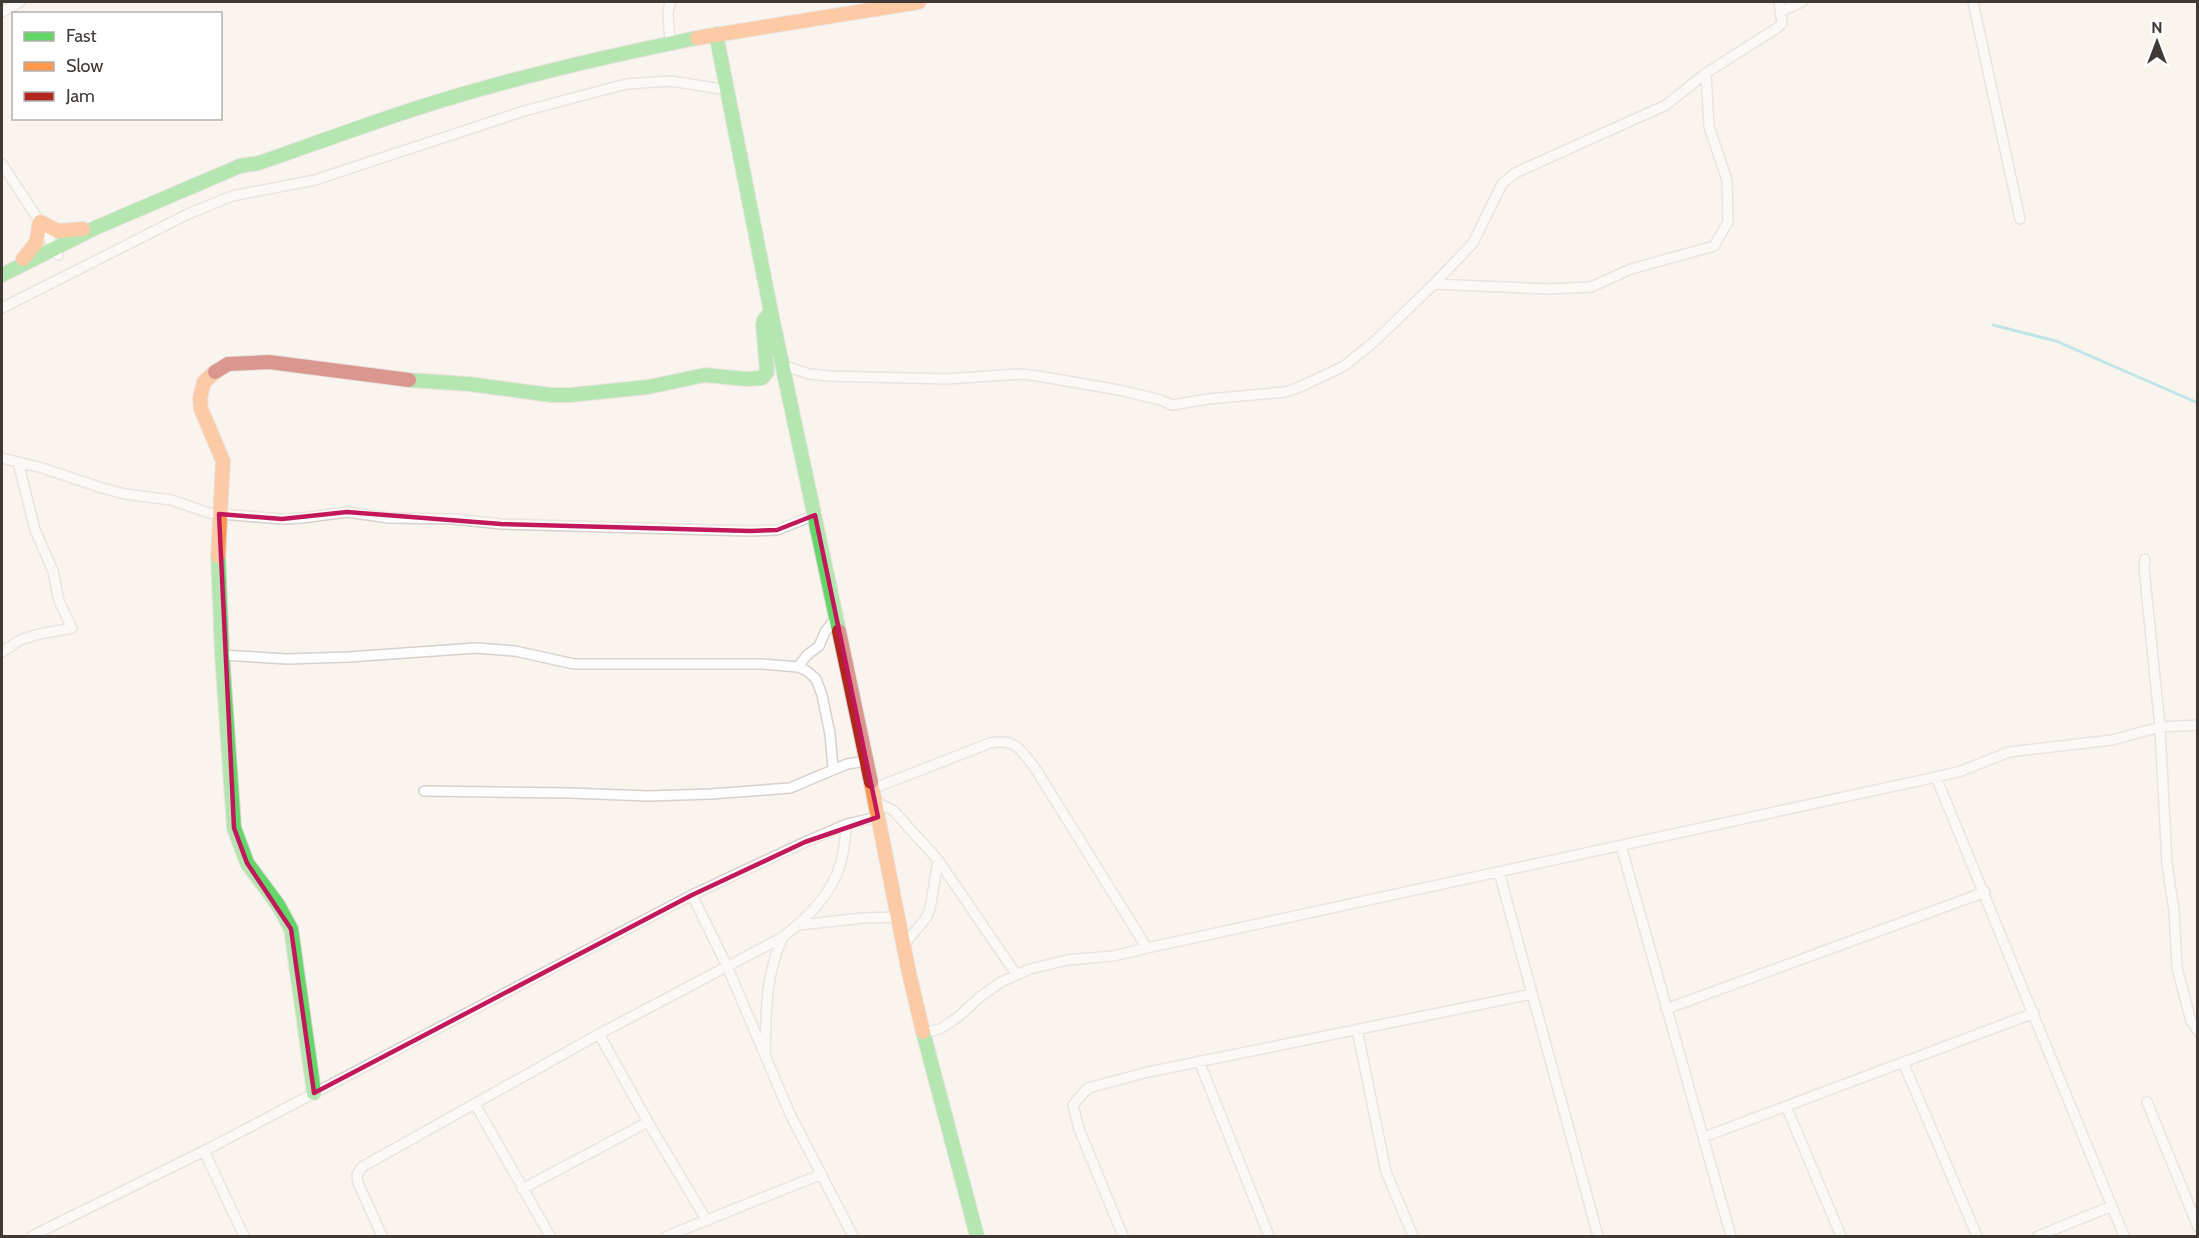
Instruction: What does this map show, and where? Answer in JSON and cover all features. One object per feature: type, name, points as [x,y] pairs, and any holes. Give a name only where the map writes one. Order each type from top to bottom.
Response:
[{"type":"street","points":[[2,12],[20,2]]},
{"type":"street","points":[[670,2],[668,13],[670,43]]},
{"type":"street","points":[[2,283],[94,228],[240,166],[260,163],[464,93],[608,56],[670,43],[919,2]]},
{"type":"street","points":[[783,365],[808,374],[829,376],[946,379],[1038,375],[1119,390],[1173,405],[1227,397],[1272,394],[1300,387],[1344,366],[1375,341],[1434,284],[1473,243],[1502,184],[1515,172],[1666,105],[1706,74],[1777,28],[1782,23],[1780,6],[1802,2]]},
{"type":"street","points":[[1973,2],[2020,219]]},
{"type":"street","points":[[716,34],[771,312],[874,796],[903,946],[923,1033],[977,1236]]},
{"type":"street","points":[[1434,284],[1548,289],[1591,286],[1631,269],[1714,246],[1728,222],[1727,180],[1709,127],[1706,74]]},
{"type":"street","points":[[2,308],[188,214],[232,196],[315,180],[524,111],[626,84],[670,81],[728,90]]},
{"type":"street","points":[[2,275],[16,267],[249,171],[260,163]]},
{"type":"street","points":[[2,164],[56,251]]},
{"type":"street","points":[[40,222],[58,231],[94,228]]},
{"type":"street","points":[[16,267],[36,246],[40,222]]},
{"type":"street","points":[[315,1093],[291,929],[273,897],[247,863],[234,828],[222,655],[219,514],[223,461],[203,417],[200,398],[204,382],[224,365],[269,362],[388,378],[469,384],[551,395],[648,387],[705,375],[746,379],[762,378],[767,372],[763,325],[771,312]]},
{"type":"street","points":[[2,458],[125,494],[171,500],[199,511],[282,519],[347,512],[389,518],[454,519],[501,524],[750,531],[777,530],[815,515]]},
{"type":"street","points":[[2,652],[20,640],[72,628],[59,601],[53,571],[35,530],[18,462]]},
{"type":"street","points":[[2145,559],[2145,580],[2160,727],[2167,864],[2174,911],[2177,968],[2191,1021],[2198,1031]]},
{"type":"street","points":[[798,667],[807,655],[819,646],[825,632],[836,618]]},
{"type":"street","points":[[222,655],[286,659],[476,648],[515,651],[574,664],[750,664],[798,667],[807,671],[816,680],[822,695],[830,734],[833,769]]},
{"type":"street","points":[[923,1033],[940,1029],[951,1023],[1001,982],[1044,964],[1113,956],[1936,777],[1961,771],[2009,752],[2112,740],[2160,727],[2198,725]]},
{"type":"street","points":[[874,796],[990,743],[1002,741],[1016,745],[1035,768],[1146,948]]},
{"type":"street","points":[[424,790],[648,796],[711,794],[790,788],[847,764],[866,762]]},
{"type":"street","points":[[1936,777],[2124,1236]]},
{"type":"street","points":[[874,796],[893,810],[938,860],[1016,974]]},
{"type":"street","points":[[32,1236],[204,1151],[693,895],[847,824],[878,816]]},
{"type":"street","points":[[382,1236],[356,1178],[360,1170],[599,1034],[783,937],[799,925],[829,890],[841,862],[847,824]]},
{"type":"street","points":[[1621,846],[1731,1236]]},
{"type":"street","points":[[903,946],[926,918],[930,909],[938,860]]},
{"type":"street","points":[[1499,872],[1598,1236]]},
{"type":"street","points":[[1666,1010],[1984,892]]},
{"type":"street","points":[[693,895],[727,966],[790,1114],[853,1236]]},
{"type":"street","points":[[799,925],[897,917]]},
{"type":"street","points":[[765,1059],[768,985],[771,968],[783,937]]},
{"type":"street","points":[[1123,1236],[1079,1129],[1073,1106],[1088,1088],[1199,1061],[1532,994]]},
{"type":"street","points":[[1704,1137],[2034,1012]]},
{"type":"street","points":[[1357,1029],[1386,1172],[1413,1236]]},
{"type":"street","points":[[599,1034],[707,1221]]},
{"type":"street","points":[[1199,1061],[1269,1236]]},
{"type":"street","points":[[1903,1062],[1977,1236]]},
{"type":"street","points":[[2147,1102],[2198,1227]]},
{"type":"street","points":[[475,1104],[550,1236]]},
{"type":"street","points":[[1786,1106],[1841,1236]]},
{"type":"street","points":[[522,1189],[648,1122]]},
{"type":"street","points":[[204,1151],[244,1236]]},
{"type":"street","points":[[667,1236],[822,1174]]},
{"type":"street","points":[[2038,1236],[2112,1206]]},
{"type":"highlighted area","points":[[347,512],[501,524],[750,531],[777,530],[815,515],[878,817],[805,842],[692,895],[314,1093],[291,929],[247,863],[234,828],[219,514],[282,519]]},
{"type":"waterway","points":[[1993,325],[2056,341],[2198,403]]},
{"type":"traffic: fast","points":[[716,34],[771,312],[839,631]]},
{"type":"traffic: fast","points":[[2,275],[95,228],[240,166],[259,163],[395,115],[519,78],[697,38]]},
{"type":"traffic: fast","points":[[409,380],[570,395],[648,387],[705,375],[746,379],[762,378],[767,372],[763,325],[771,312]]},
{"type":"traffic: fast","points":[[218,556],[222,655],[234,828],[247,863],[278,905],[291,929],[314,1093]]},
{"type":"traffic: fast","points":[[923,1032],[977,1236]]},
{"type":"traffic: slow","points":[[697,38],[919,2]]},
{"type":"traffic: slow","points":[[23,259],[36,243],[40,222],[58,231],[83,229]]},
{"type":"traffic: slow","points":[[215,372],[204,382],[200,398],[201,409],[223,461],[218,556]]},
{"type":"traffic: slow","points":[[871,782],[923,1032]]},
{"type":"traffic: jam","points":[[215,372],[228,364],[269,362],[409,380]]},
{"type":"traffic: jam","points":[[839,631],[871,782]]}]
